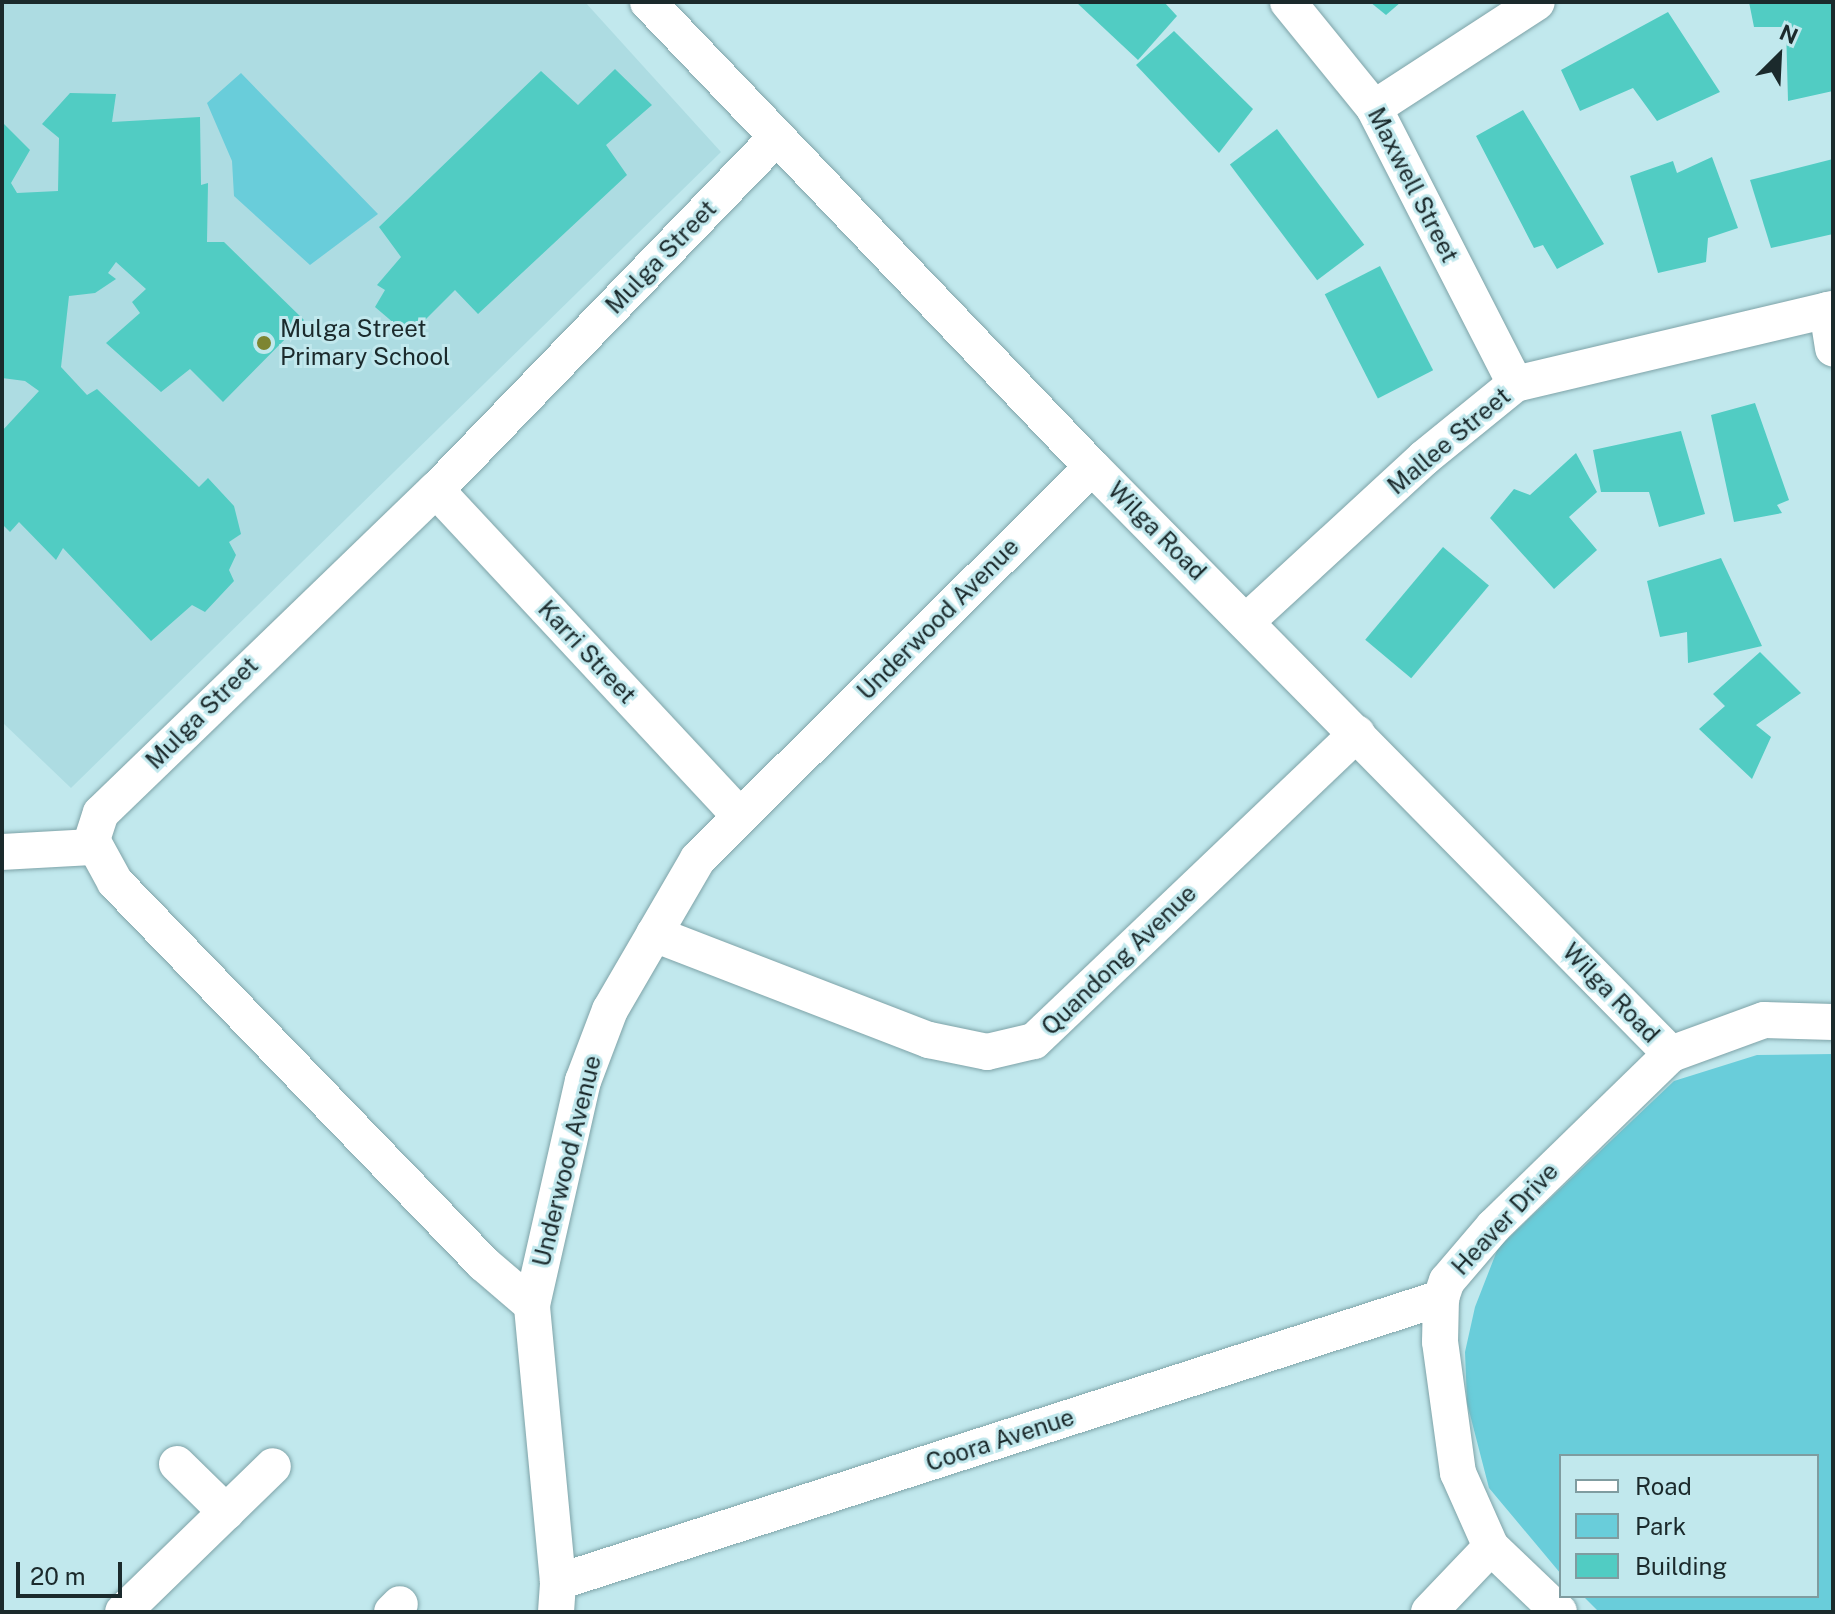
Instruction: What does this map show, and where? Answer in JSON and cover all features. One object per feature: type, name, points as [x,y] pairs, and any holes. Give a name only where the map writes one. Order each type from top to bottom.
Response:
[{"type":"street","name":"Wilga Road","points":[[648,2],[1092,467],[1671,1054]]},
{"type":"street","name":"Maxwell Street","points":[[1288,2],[1374,108],[1515,384]]},
{"type":"street","points":[[1374,108],[1537,2]]},
{"type":"street","name":"Mulga Street","points":[[92,847],[101,813],[436,490],[776,138]]},
{"type":"street","points":[[1830,309],[1833,349]]},
{"type":"street","name":"Mallee Street","points":[[1247,621],[1424,458],[1515,384],[1830,309]]},
{"type":"street","name":"Underwood Avenue","points":[[557,1597],[532,1305],[583,1081],[610,1010],[698,859],[738,814],[1092,467]]},
{"type":"street","name":"Karri Street","points":[[436,490],[738,814]]},
{"type":"street","name":"Quandong Avenue","points":[[654,934],[929,1040],[987,1052],[1034,1041],[1357,733]]},
{"type":"street","points":[[2,852],[92,847],[115,882],[158,927],[484,1264],[532,1305]]},
{"type":"street","name":"Heaver Drive","points":[[1491,1547],[1458,1473],[1443,1382],[1441,1298],[1447,1281],[1494,1226],[1671,1054],[1764,1020],[1833,1022]]},
{"type":"street","name":"Coora Avenue","points":[[557,1597],[1441,1298]]},
{"type":"street","points":[[177,1464],[226,1512]]},
{"type":"street","points":[[123,1612],[273,1466]]},
{"type":"street","points":[[1429,1612],[1491,1547],[1559,1612]]},
{"type":"shaded area","name":"Mulga Street Primary School","points":[[2,2],[585,2],[721,152],[71,788],[2,722]]},
{"type":"green space","points":[[241,73],[378,214],[310,265],[234,196],[232,161],[207,103]]},
{"type":"green space","points":[[1833,1054],[1833,1612],[1599,1612],[1585,1598],[1819,1598],[1819,1454],[1559,1454],[1559,1572],[1489,1488],[1467,1403],[1465,1352],[1475,1307],[1498,1248],[1674,1081],[1757,1055]]},
{"type":"building","points":[[1076,2],[1164,2],[1177,16],[1138,60]]},
{"type":"building","points":[[1370,2],[1401,2],[1386,15]]},
{"type":"building","points":[[1749,2],[1833,2],[1833,91],[1788,101],[1786,27],[1754,27]]},
{"type":"building","points":[[1668,12],[1720,92],[1657,121],[1633,88],[1580,111],[1561,70]]},
{"type":"building","points":[[1174,31],[1253,109],[1219,153],[1136,65]]},
{"type":"building","points":[[615,69],[652,105],[606,145],[627,175],[478,314],[455,290],[409,336],[375,307],[385,290],[377,285],[401,257],[379,227],[541,71],[578,105]]},
{"type":"building","points":[[70,93],[116,94],[112,122],[200,117],[201,185],[208,183],[207,242],[224,242],[304,320],[223,402],[190,369],[161,392],[106,343],[140,313],[132,302],[146,289],[116,262],[108,273],[116,279],[95,293],[69,296],[61,367],[87,395],[97,389],[199,487],[208,478],[234,506],[241,534],[229,542],[236,555],[229,570],[234,581],[205,612],[192,605],[151,641],[63,548],[56,560],[19,522],[10,532],[2,524],[2,431],[39,391],[25,381],[2,378],[2,122],[30,150],[11,183],[17,193],[58,191],[59,138],[42,124]]},
{"type":"building","points":[[1523,110],[1604,244],[1557,269],[1543,245],[1534,248],[1476,136]]},
{"type":"building","points":[[1277,129],[1364,245],[1317,280],[1230,165]]},
{"type":"building","points":[[1712,157],[1738,228],[1708,238],[1706,262],[1658,273],[1630,176],[1673,161],[1677,173]]},
{"type":"building","points":[[1833,159],[1833,234],[1771,248],[1750,180]]},
{"type":"building","points":[[1380,266],[1433,370],[1378,398],[1325,294]]},
{"type":"building","points":[[1755,403],[1789,500],[1777,505],[1782,513],[1734,522],[1711,415]]},
{"type":"building","points":[[1681,431],[1705,514],[1659,527],[1649,492],[1601,492],[1593,450]]},
{"type":"building","points":[[1576,453],[1597,492],[1569,517],[1597,550],[1554,589],[1490,518],[1514,489],[1530,495]]},
{"type":"building","points":[[1443,547],[1489,586],[1411,678],[1365,640]]},
{"type":"building","points":[[1721,558],[1762,646],[1688,663],[1687,632],[1660,637],[1647,581]]},
{"type":"building","points":[[1760,652],[1801,693],[1756,725],[1771,737],[1752,779],[1699,729],[1725,706],[1713,694]]},
{"type":"place","name":"Mulga Street Primary School","points":[[264,343]]}]
